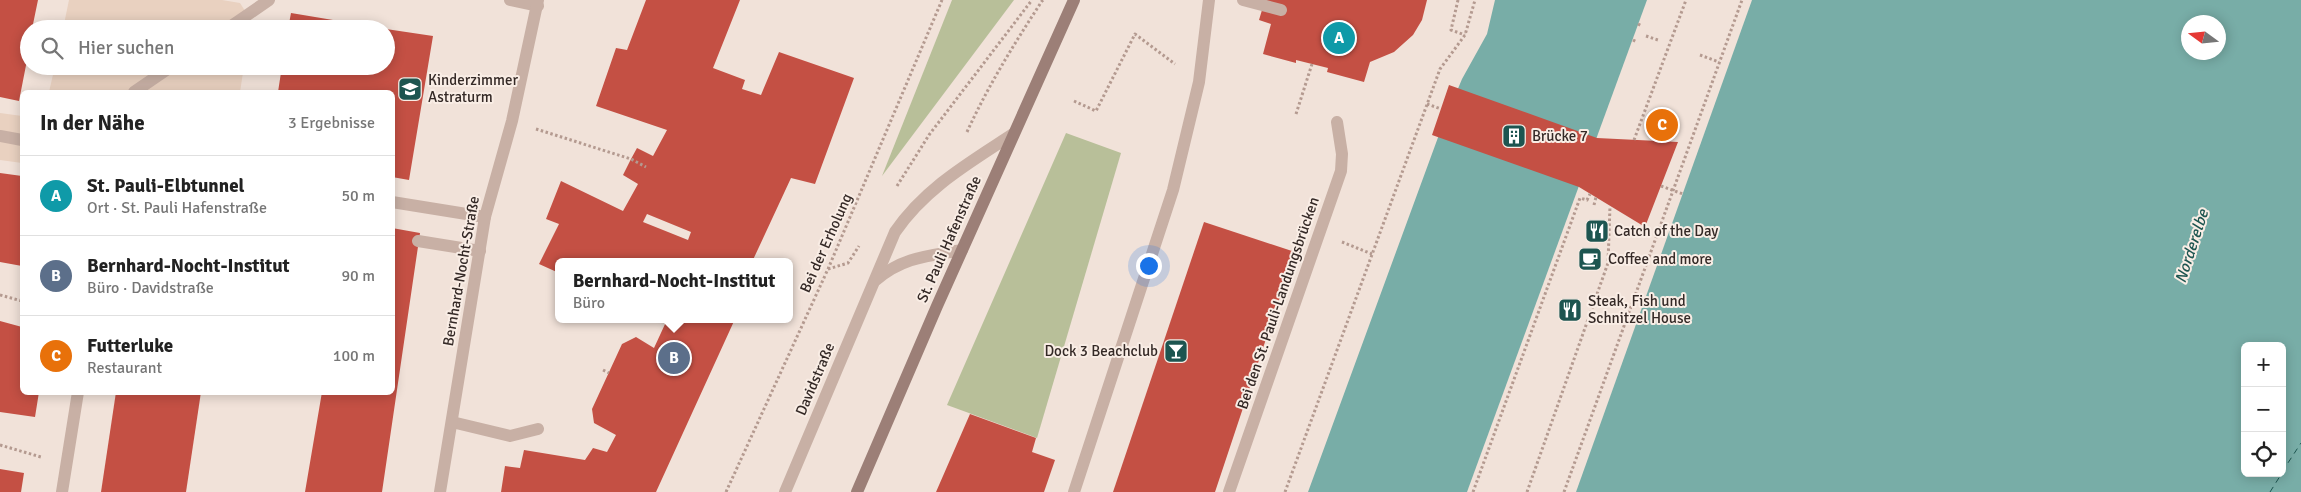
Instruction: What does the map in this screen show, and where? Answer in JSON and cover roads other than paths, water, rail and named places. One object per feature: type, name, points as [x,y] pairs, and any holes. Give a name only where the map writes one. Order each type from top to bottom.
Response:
[{"type":"main road","name":"St. Pauli Hafenstraße","points":[[857,492],[962,250],[1074,0]]},
{"type":"street","points":[[240,20],[269,0]]},
{"type":"street","points":[[510,0],[538,3]]},
{"type":"street","points":[[1074,492],[1173,190],[1199,82],[1209,0]]},
{"type":"street","points":[[1243,0],[1281,10]]},
{"type":"street","name":"Bernhard-Nocht-Straße","points":[[440,492],[485,217],[512,122],[538,3]]},
{"type":"street","points":[[137,90],[159,75]]},
{"type":"street","name":"Bei den St. Pauli-Landungsbrücken","points":[[1229,492],[1341,171],[1342,154],[1337,122]]},
{"type":"street","name":"Davidstraße","points":[[785,492],[876,280],[888,244],[916,204],[948,176],[1014,134]]},
{"type":"street","points":[[0,136],[20,140]]},
{"type":"street","points":[[395,202],[485,217]]},
{"type":"street","points":[[418,241],[480,250]]},
{"type":"street","points":[[876,280],[904,261],[962,250]]},
{"type":"street","points":[[62,492],[78,395]]},
{"type":"street","points":[[452,422],[510,436],[538,429]]},
{"type":"water","name":"Norderelbe","points":[[1495,0],[2301,0],[2301,492],[1308,492],[1440,132],[1462,79],[1487,34]]},
{"type":"place","name":"St. Pauli-Elbtunnel","points":[[1339,38]]},
{"type":"place","name":"Kinderzimmer Astraturm","points":[[410,89]]},
{"type":"place","name":"Futterluke","points":[[1662,125]]},
{"type":"place","name":"Brücke 7","points":[[1514,136]]},
{"type":"place","name":"Catch of the Day","points":[[1597,231]]},
{"type":"place","name":"Coffee and more","points":[[1590,259]]},
{"type":"place","name":"Steak, Fish und Schnitzel House","points":[[1570,310]]},
{"type":"place","name":"Dock 3 Beachclub","points":[[1176,351]]},
{"type":"place","name":"Bernhard-Nocht-Institut","points":[[674,358]]}]
